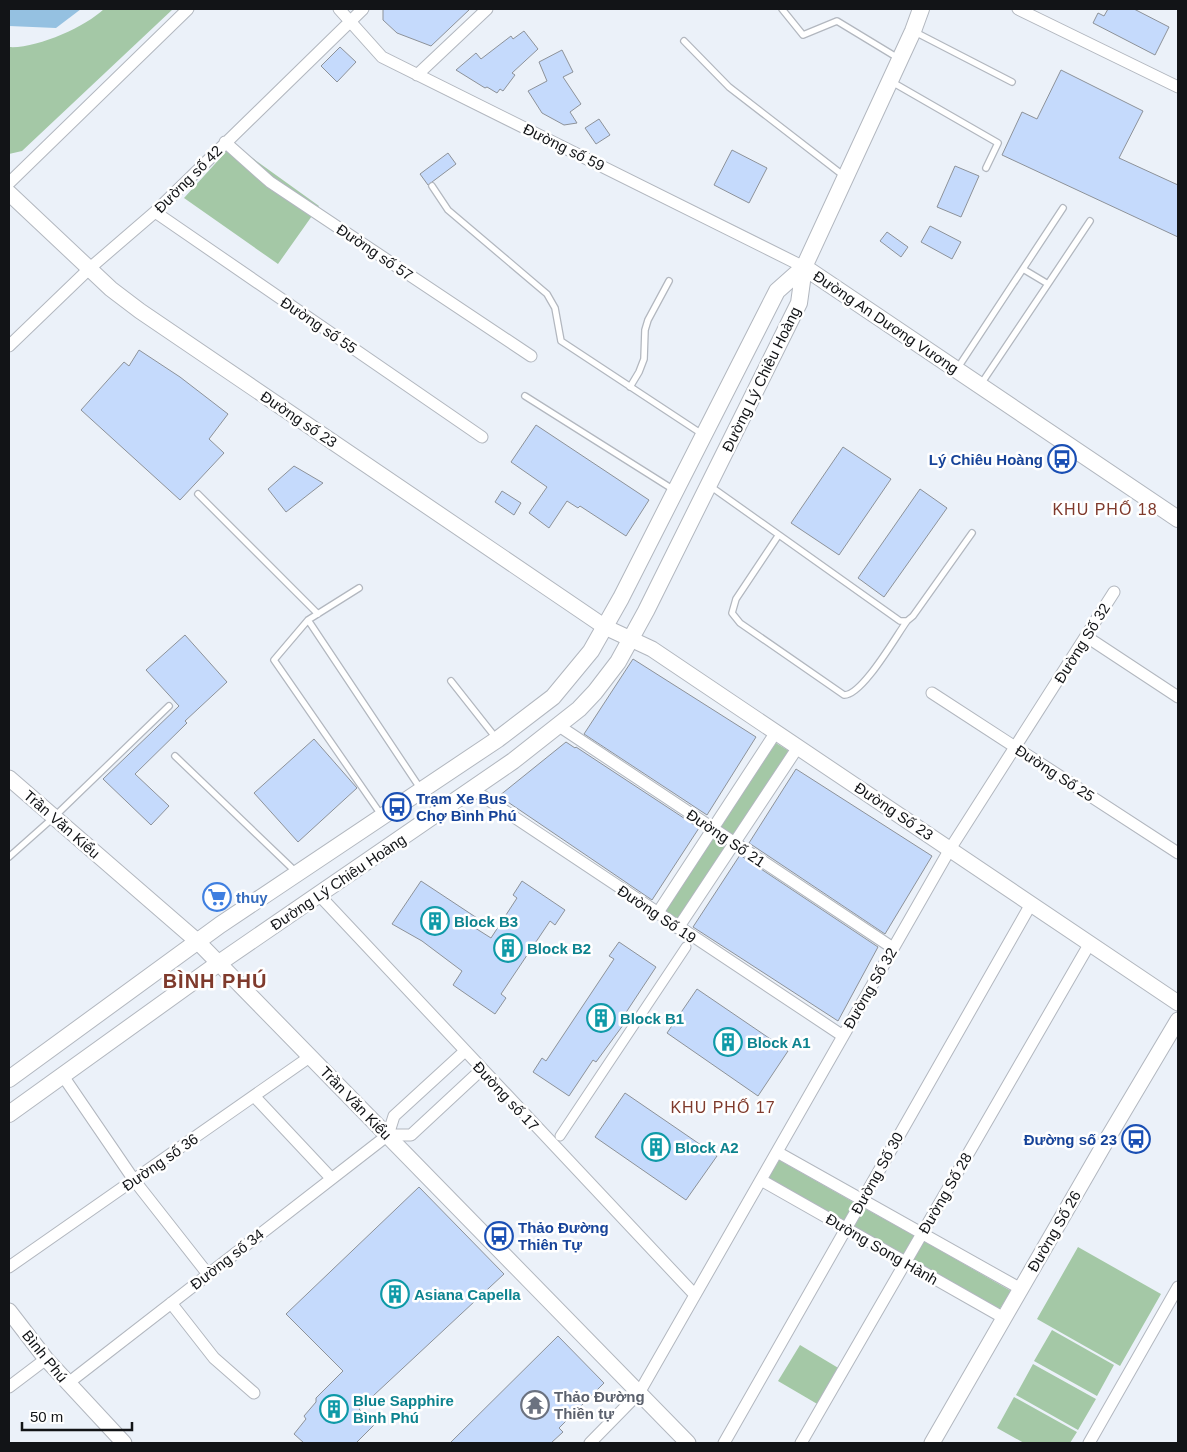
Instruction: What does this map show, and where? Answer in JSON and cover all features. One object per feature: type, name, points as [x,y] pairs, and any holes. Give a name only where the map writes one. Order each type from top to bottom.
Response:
[{"type":"main road","name":"Đường An Dương Vương","points":[[921,9],[913,31],[804,267],[1178,519]]},
{"type":"main road","name":"Đường Lý Chiêu Hoàng","points":[[9,1079],[196,941],[498,739],[553,698],[592,652],[622,598],[777,291],[804,267]]},
{"type":"main road","name":"Đường Lý Chiêu Hoàng","points":[[9,1114],[219,963],[472,789],[559,726],[595,692],[630,640],[799,303],[804,267]]},
{"type":"street","points":[[9,183],[188,9]]},
{"type":"street","name":"Đường số 59","points":[[339,9],[382,57],[804,267]]},
{"type":"street","name":"Đường số 42","points":[[9,346],[90,268],[155,212],[363,9]]},
{"type":"street","points":[[417,75],[486,9]]},
{"type":"street","points":[[1018,9],[1178,86]]},
{"type":"street","name":"Đường số 57","points":[[225,142],[270,182],[531,356]]},
{"type":"street","name":"Đường số 23","points":[[9,193],[111,289],[140,311],[605,627]]},
{"type":"street","name":"Đường số 55","points":[[155,212],[482,437]]},
{"type":"street","name":"Đường Số 32","points":[[639,1393],[950,849],[1114,592]]},
{"type":"street","name":"Đường Số 23","points":[[605,627],[652,649],[1178,1003]]},
{"type":"street","points":[[1087,637],[1178,696]]},
{"type":"street","name":"Đường Số 25","points":[[932,693],[1178,853]]},
{"type":"street","name":"Đường Số 21","points":[[559,726],[893,948]]},
{"type":"street","points":[[657,914],[776,732]]},
{"type":"street","points":[[678,928],[798,747]]},
{"type":"street","name":"Trần Văn Kiểu","points":[[9,778],[219,963],[688,1443]]},
{"type":"street","name":"Đường Số 19","points":[[472,789],[678,928],[843,1036]]},
{"type":"street","name":"Đường số 17","points":[[319,895],[481,1070],[695,1295]]},
{"type":"street","name":"Đường Số 30","points":[[724,1443],[1031,904]]},
{"type":"street","name":"Đường Số 28","points":[[801,1443],[1090,943]]},
{"type":"street","points":[[560,1136],[686,948]]},
{"type":"street","name":"Đường Số 26","points":[[932,1443],[1178,1020]]},
{"type":"street","name":"Đường số 34","points":[[67,1384],[388,1135],[394,1116],[465,1051]]},
{"type":"street","name":"Đường số 36","points":[[9,1267],[311,1056]]},
{"type":"street","points":[[388,1135],[412,1135],[481,1070]]},
{"type":"street","points":[[63,1076],[134,1180],[208,1273]]},
{"type":"street","points":[[254,1096],[331,1178]]},
{"type":"street","points":[[777,1152],[1021,1289]]},
{"type":"street","name":"Đường Song Hành","points":[[761,1180],[1004,1318]]},
{"type":"street","points":[[1089,1443],[1178,1287]]},
{"type":"street","points":[[171,1303],[214,1358],[254,1393]]},
{"type":"street","name":"Bình Phú","points":[[9,1311],[67,1384],[122,1443]]},
{"type":"street","points":[[9,1387],[46,1359]]},
{"type":"street","points":[[590,1443],[639,1393]]},
{"type":"lane","points":[[782,9],[803,34],[837,22],[900,59]]},
{"type":"lane","points":[[913,31],[1012,82]]},
{"type":"lane","points":[[684,41],[729,87],[846,177]]},
{"type":"lane","points":[[890,81],[998,143],[986,168]]},
{"type":"lane","points":[[432,186],[448,210],[547,294],[555,308],[561,341],[704,435]]},
{"type":"lane","points":[[957,370],[1064,208]]},
{"type":"lane","points":[[981,385],[1090,221]]},
{"type":"lane","points":[[1023,269],[1048,284]]},
{"type":"lane","points":[[630,387],[644,359],[645,330],[648,320],[669,281]]},
{"type":"lane","points":[[525,396],[675,491]]},
{"type":"lane","points":[[708,485],[900,621],[907,621]]},
{"type":"lane","points":[[198,494],[318,614]]},
{"type":"lane","points":[[778,536],[736,599],[732,613],[740,623],[844,695],[852,694],[873,671],[907,621],[913,616],[972,533]]},
{"type":"lane","points":[[359,588],[308,620],[274,660],[382,817]]},
{"type":"lane","points":[[308,620],[422,790]]},
{"type":"lane","points":[[451,681],[498,739]]},
{"type":"lane","points":[[9,857],[54,817],[169,706]]},
{"type":"lane","points":[[175,756],[298,873]]},
{"type":"green space","points":[[104,9],[173,9],[22,151],[9,154],[9,47],[20,47],[60,36],[85,23]]},
{"type":"green space","points":[[233,144],[319,206],[278,264],[184,198]]},
{"type":"green space","points":[[776,743],[789,751],[733,837],[720,827]]},
{"type":"green space","points":[[714,836],[727,845],[676,921],[663,913]]},
{"type":"green space","points":[[779,1160],[855,1203],[845,1221],[768,1178]]},
{"type":"green space","points":[[864,1208],[915,1236],[904,1255],[854,1227]]},
{"type":"green space","points":[[924,1241],[1011,1291],[999,1310],[913,1260]]},
{"type":"green space","points":[[1078,1247],[1161,1294],[1120,1366],[1037,1319]]},
{"type":"green space","points":[[1052,1330],[1114,1365],[1097,1396],[1034,1361]]},
{"type":"green space","points":[[800,1345],[840,1369],[819,1405],[778,1381]]},
{"type":"green space","points":[[1033,1364],[1096,1399],[1078,1430],[1016,1395]]},
{"type":"green space","points":[[1014,1397],[1077,1432],[1070,1443],[1024,1443],[997,1428]]},
{"type":"water","points":[[9,9],[81,9],[56,28],[9,26]]},
{"type":"building","points":[[383,9],[470,9],[431,46],[397,33],[383,20]]},
{"type":"building","points":[[1108,9],[1134,9],[1169,27],[1155,55],[1093,23],[1098,13],[1104,16]]},
{"type":"building","points":[[524,31],[538,49],[512,73],[515,75],[503,91],[500,89],[497,93],[487,87],[485,88],[456,70],[476,53],[481,59],[511,36],[513,39]]},
{"type":"building","points":[[340,47],[356,62],[337,82],[321,66]]},
{"type":"building","points":[[562,50],[573,72],[563,77],[581,104],[570,112],[577,123],[564,125],[542,113],[528,91],[547,81],[539,62]]},
{"type":"building","points":[[1061,70],[1143,111],[1119,158],[1178,185],[1178,237],[1002,155],[1022,112],[1037,119]]},
{"type":"building","points":[[599,119],[610,135],[596,144],[585,128]]},
{"type":"building","points":[[732,150],[767,168],[749,203],[714,185]]},
{"type":"building","points":[[448,153],[456,164],[428,185],[420,174]]},
{"type":"building","points":[[955,166],[979,176],[961,217],[937,207]]},
{"type":"building","points":[[930,226],[961,242],[952,259],[921,242]]},
{"type":"building","points":[[887,232],[908,247],[901,257],[880,241]]},
{"type":"building","points":[[139,350],[180,377],[228,414],[209,439],[224,453],[180,500],[81,410],[124,362],[129,366]]},
{"type":"building","points":[[536,425],[649,500],[626,536],[580,506],[578,508],[567,501],[549,528],[529,513],[547,487],[511,462]]},
{"type":"building","points":[[843,447],[891,479],[839,555],[791,523]]},
{"type":"building","points":[[294,466],[323,483],[286,512],[268,489]]},
{"type":"building","points":[[920,489],[947,508],[884,597],[858,578]]},
{"type":"building","points":[[502,491],[521,503],[514,515],[495,502]]},
{"type":"building","points":[[185,635],[227,682],[185,721],[187,723],[135,774],[169,806],[151,825],[103,779],[179,706],[146,670]]},
{"type":"building","points":[[633,659],[756,737],[707,815],[584,734]]},
{"type":"building","points":[[314,739],[357,788],[298,842],[254,793]]},
{"type":"building","points":[[566,742],[699,828],[652,900],[499,796]]},
{"type":"building","points":[[796,769],[932,856],[885,934],[749,843]]},
{"type":"building","points":[[740,855],[878,947],[838,1021],[693,927]]},
{"type":"building","points":[[421,881],[477,918],[472,926],[491,938],[517,898],[513,895],[522,881],[565,910],[555,925],[550,921],[501,994],[506,998],[495,1014],[453,985],[462,971],[422,941],[392,924]]},
{"type":"building","name":"Block B1","points":[[619,942],[656,967],[625,1014],[629,1017],[596,1062],[593,1060],[569,1096],[533,1072],[542,1058],[546,1061],[614,959],[609,956]]},
{"type":"building","name":"Block A1","points":[[697,989],[788,1051],[758,1096],[667,1033]]},
{"type":"building","name":"Block A2","points":[[625,1093],[717,1156],[686,1200],[595,1137]]},
{"type":"building","name":"Asiana Capella","points":[[419,1187],[504,1274],[359,1409],[375,1424],[356,1443],[304,1443],[294,1434],[306,1419],[304,1416],[316,1402],[316,1398],[343,1371],[286,1314]]},
{"type":"building","name":"Thảo Đường Thiền tự","points":[[558,1336],[604,1383],[559,1428],[563,1432],[551,1443],[450,1443]]},
{"type":"place","name":"Lý Chiêu Hoàng","points":[[1062,459]]},
{"type":"place","name":"Trạm Xe Bus Chợ Bình Phú","points":[[397,807]]},
{"type":"place","name":"thuy","points":[[217,897]]},
{"type":"place","name":"Block B3","points":[[435,921]]},
{"type":"place","name":"Block B2","points":[[508,948]]},
{"type":"place","name":"Block B1","points":[[601,1018]]},
{"type":"place","name":"Block A1","points":[[728,1042]]},
{"type":"place","name":"Đường số 23","points":[[1136,1139]]},
{"type":"place","name":"Block A2","points":[[656,1147]]},
{"type":"place","name":"Thảo Đường Thiên Tự","points":[[499,1236]]},
{"type":"place","name":"Asiana Capella","points":[[395,1294]]},
{"type":"place","name":"Thảo Đường Thiền tự","points":[[535,1405]]},
{"type":"place","name":"Blue Sapphire Bình Phú","points":[[334,1409]]},
{"type":"district","name":"KHU PHỐ 18","points":[[1105,509]]},
{"type":"district","name":"BÌNH PHÚ","points":[[215,981]]},
{"type":"district","name":"KHU PHỐ 17","points":[[723,1107]]}]
